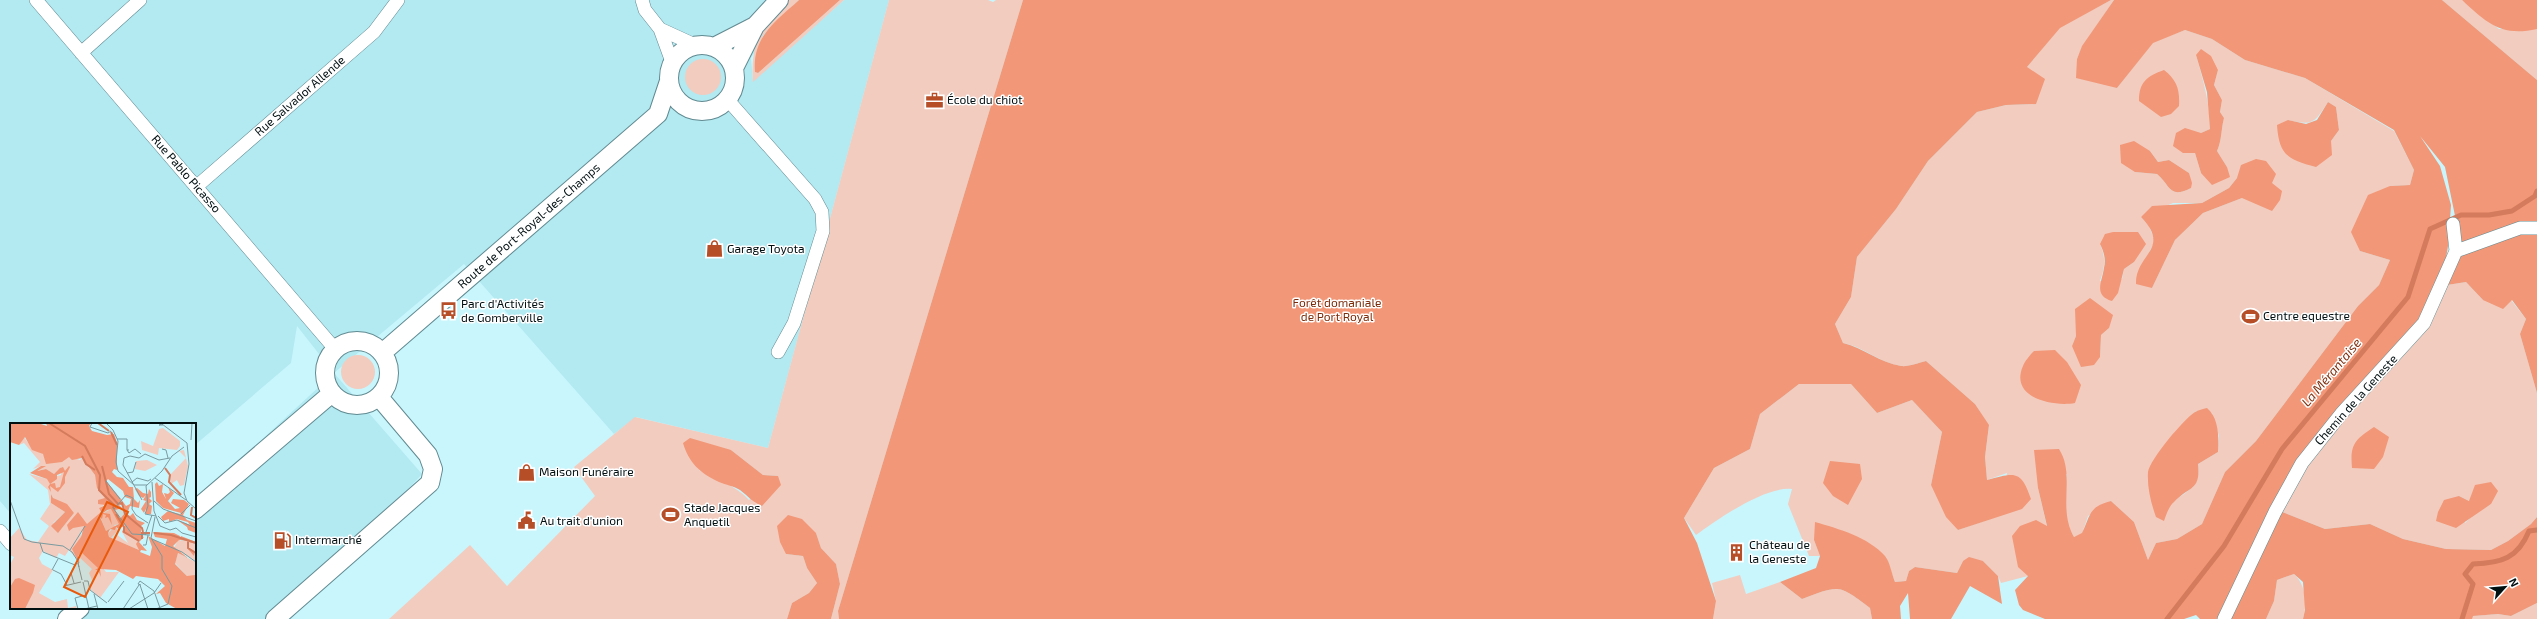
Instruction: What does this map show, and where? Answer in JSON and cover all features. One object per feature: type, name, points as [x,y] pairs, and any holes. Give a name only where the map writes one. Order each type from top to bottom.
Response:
[{"type":"main road","points":[[734,68],[755,26],[779,0]]},
{"type":"main road","points":[[714,47],[755,26]]},
{"type":"main road","points":[[695,45],[714,47],[723,52],[734,68],[735,79],[733,90],[727,99],[721,105],[706,110],[690,108],[658,114],[669,81],[672,62],[686,48],[695,45]]},
{"type":"main road","points":[[669,81],[675,97],[690,108]]},
{"type":"main road","name":"Route de Port-Royal-des-Champs","points":[[382,353],[658,114]]},
{"type":"main road","points":[[359,341],[376,347],[382,353],[386,360],[389,376],[387,383],[379,397],[372,402],[355,406],[342,402],[332,394],[327,385],[325,366],[335,349],[346,343],[359,341]]},
{"type":"main road","points":[[196,509],[332,394]]},
{"type":"main road","points":[[275,619],[430,483],[433,469],[428,455],[379,397]]},
{"type":"street","name":"Rue Pablo Picasso","points":[[36,0],[335,349]]},
{"type":"street","points":[[81,53],[140,0]]},
{"type":"street","name":"Rue Salvador Allende","points":[[196,187],[374,32],[397,0]]},
{"type":"street","points":[[642,0],[645,10],[660,29],[672,62]]},
{"type":"street","points":[[660,29],[695,45]]},
{"type":"street","points":[[727,99],[815,199],[822,212],[822,231],[794,323],[778,352]]},
{"type":"street","points":[[2453,224],[2456,251],[2520,228],[2537,228]]},
{"type":"street","name":"Chemin de la Geneste","points":[[2224,619],[2275,512],[2302,463],[2341,414],[2424,323],[2456,251]]},
{"type":"street","points":[[0,532],[10,543]]},
{"type":"shaded area","points":[[0,0],[787,0],[751,58],[753,81],[844,0],[889,0],[768,448],[636,417],[614,434],[464,264],[334,373],[297,326],[291,363],[196,444],[196,423],[10,423],[10,513],[0,501]]},
{"type":"shaded area","points":[[787,0],[799,0],[763,35],[755,72],[758,73],[840,0],[844,0],[753,82],[756,46],[764,28]]},
{"type":"shaded area","points":[[889,0],[988,0],[993,2],[996,0],[1023,0],[838,611],[839,619],[831,619],[840,584],[836,564],[821,548],[816,533],[786,554],[803,556],[807,568],[817,583],[809,593],[792,603],[787,619],[389,619],[470,545],[507,586],[595,496],[574,467],[635,417],[768,448]],"holes":[[[731,450],[763,475],[778,476],[749,500],[738,490],[699,470]]]},
{"type":"shaded area","points":[[2111,0],[2114,0],[2082,47],[2077,59],[2117,88],[2153,42],[2185,30],[2212,39],[2245,60],[2305,78],[2394,131],[2414,170],[2410,185],[2390,186],[2360,251],[2390,260],[2379,285],[2358,306],[2256,441],[2225,472],[2202,524],[2177,539],[2156,543],[2148,560],[2134,522],[2111,501],[2088,516],[2082,534],[2074,537],[2070,529],[2065,506],[2067,474],[2038,488],[2047,527],[2028,576],[2001,583],[1998,576],[1983,561],[1963,561],[1957,573],[1915,567],[1909,571],[1906,581],[1895,582],[1886,557],[1814,540],[1820,556],[1809,556],[1788,504],[1792,489],[1781,489],[1756,498],[1716,521],[1696,535],[1684,518],[1714,468],[1750,449],[1760,414],[1799,384],[1851,384],[1877,413],[1912,400],[1942,432],[1931,485],[1958,530],[1999,516],[2007,473],[1987,480],[1985,457],[1989,426],[1975,404],[1926,361],[1904,366],[1886,362],[1858,348],[1843,343],[1835,324],[1851,297],[1857,257],[1896,209],[1928,161],[1977,112],[2006,105],[2036,104],[2027,67],[2060,27]],"holes":[[[2196,55],[2218,70],[2214,85],[2222,100],[2220,112],[2224,118],[2220,143],[2217,151],[2227,167],[2201,173],[2195,153],[2201,133],[2210,129],[2210,119],[2204,83]],[[2328,102],[2336,107],[2339,130],[2331,141],[2331,155],[2288,120],[2303,123],[2312,121],[2320,115]],[[2150,151],[2158,162],[2169,160],[2189,173],[2191,188],[2184,191],[2174,192],[2157,174],[2135,172]],[[2237,178],[2242,198],[2203,213],[2175,240],[2152,288],[2144,262],[2155,241],[2149,226],[2141,217],[2173,203],[2202,203],[2229,188]],[[2100,244],[2134,262],[2124,269],[2122,279],[2100,281],[2104,267],[2103,254]],[[2109,328],[2101,335],[2100,357],[2072,346],[2076,336]],[[2196,411],[2212,413],[2219,436],[2218,452],[2198,464],[2198,478],[2196,483],[2189,491],[2173,502],[2161,450]]]},
{"type":"shaded area","points":[[2442,0],[2462,0],[2499,29],[2537,29],[2537,80]]},
{"type":"shaded area","points":[[707,59],[716,64],[720,70],[720,84],[716,90],[707,95],[699,95],[690,90],[686,84],[685,73],[690,64],[696,60]]},
{"type":"shaded area","points":[[2466,282],[2483,300],[2511,300],[2526,319],[2520,334],[2537,393],[2537,517],[2531,524],[2508,541],[2491,550],[2446,549],[2403,539],[2370,524],[2325,529],[2280,511],[2299,476],[2447,285]],"holes":[[[2459,496],[2469,501],[2491,504],[2474,514],[2465,523]]]},
{"type":"shaded area","points":[[355,355],[361,355],[365,356],[372,362],[375,372],[374,379],[368,386],[361,389],[355,389],[351,388],[344,382],[341,375],[341,369],[342,365],[348,358]]},
{"type":"shaded area","points":[[334,373],[422,474],[291,619],[66,619],[78,609],[196,609],[196,500]]},
{"type":"shaded area","points":[[2294,574],[2301,583],[2303,589],[2305,607],[2303,619],[2266,619],[2274,601],[2277,580]]},
{"type":"shaded area","points":[[1740,575],[1746,594],[1780,582],[1802,599],[1832,589],[1844,591],[1851,594],[1870,608],[1872,619],[1713,619],[1716,601],[1712,583]]},
{"type":"shaded area","points":[[2537,603],[2537,619],[2472,619],[2472,616],[2498,614],[2511,616]]},
{"type":"green space","points":[[799,0],[840,0],[758,73],[755,72],[757,49],[761,40],[774,23]]},
{"type":"green space","name":"Forêt domaniale de Port Royal","points":[[1023,0],[2111,0],[2060,28],[2027,67],[2045,79],[2036,104],[2006,105],[1977,112],[1928,161],[1896,209],[1857,257],[1851,297],[1835,324],[1843,343],[1858,348],[1886,362],[1904,366],[1926,361],[1975,404],[1989,425],[1985,457],[1987,480],[2010,475],[2020,478],[2024,482],[2031,499],[2022,509],[1958,530],[1946,517],[1931,485],[1942,432],[1912,400],[1877,413],[1851,384],[1799,384],[1760,414],[1750,449],[1714,468],[1684,518],[1697,543],[1716,601],[1713,619],[839,619],[838,611]]},
{"type":"green space","points":[[2114,0],[2442,0],[2537,80],[2537,224],[2461,245],[2445,167],[2420,136],[2440,166],[2451,205],[2448,246],[2443,277],[2411,332],[2302,457],[2221,619],[2200,619],[2196,615],[2184,619],[2045,619],[2023,610],[2019,605],[2015,590],[2028,576],[2018,567],[2012,536],[2020,526],[2036,520],[2047,526],[2038,488],[2034,450],[2059,449],[2064,459],[2067,481],[2067,514],[2069,526],[2074,537],[2082,533],[2091,512],[2094,509],[2111,501],[2134,522],[2148,560],[2156,543],[2177,539],[2202,524],[2225,472],[2256,441],[2358,306],[2379,285],[2390,260],[2360,251],[2351,232],[2368,195],[2390,186],[2410,185],[2414,170],[2394,130],[2305,78],[2245,60],[2212,39],[2185,30],[2153,43],[2117,88],[2076,78],[2077,59],[2082,46]]},
{"type":"green space","points":[[2462,0],[2537,0],[2537,29],[2514,31],[2495,26],[2479,15]]},
{"type":"green space","points":[[2201,49],[2211,56],[2218,70],[2214,85],[2222,100],[2220,112],[2224,118],[2220,143],[2217,151],[2227,167],[2230,177],[2212,185],[2201,173],[2195,153],[2183,153],[2173,146],[2176,133],[2185,128],[2201,133],[2210,129],[2207,92],[2196,55]]},
{"type":"green space","points":[[2164,70],[2177,86],[2179,106],[2171,114],[2161,117],[2139,101],[2139,94],[2142,84],[2149,77]]},
{"type":"green space","points":[[2328,102],[2336,107],[2339,130],[2331,141],[2332,155],[2316,167],[2292,159],[2283,150],[2278,135],[2277,125],[2288,120],[2306,124],[2317,120]]},
{"type":"green space","points":[[2134,141],[2150,151],[2158,162],[2169,160],[2189,173],[2192,183],[2191,188],[2184,191],[2174,192],[2157,174],[2135,172],[2121,163],[2120,145]]},
{"type":"green space","points":[[2256,159],[2266,161],[2276,174],[2272,183],[2282,191],[2280,200],[2272,211],[2242,198],[2203,213],[2175,240],[2152,288],[2136,284],[2137,274],[2153,244],[2153,237],[2150,228],[2141,217],[2152,206],[2202,203],[2229,188],[2237,178],[2241,165]]},
{"type":"green space","points":[[2113,232],[2138,232],[2146,244],[2134,262],[2124,269],[2118,293],[2112,301],[2102,295],[2100,288],[2105,259],[2100,244],[2105,234]]},
{"type":"green space","points":[[2525,232],[2537,232],[2537,393],[2520,334],[2526,319],[2512,300],[2503,309],[2483,300],[2466,282],[2447,285],[2461,254]]},
{"type":"green space","points":[[2090,298],[2113,315],[2109,328],[2101,335],[2100,357],[2094,365],[2081,367],[2072,346],[2076,336],[2075,309]]},
{"type":"green space","points":[[2055,350],[2067,362],[2081,385],[2075,403],[2066,404],[2045,401],[2028,393],[2022,386],[2020,377],[2023,366],[2032,353],[2034,351]]},
{"type":"green space","points":[[2207,408],[2214,417],[2216,423],[2218,452],[2198,464],[2198,479],[2196,484],[2172,504],[2164,521],[2156,517],[2151,501],[2148,478],[2150,466],[2161,449],[2183,422],[2195,412]]},
{"type":"green space","points":[[2374,427],[2389,437],[2383,457],[2374,469],[2352,468],[2352,454],[2355,444],[2362,436]]},
{"type":"green space","points":[[690,438],[731,450],[763,475],[778,476],[781,485],[762,506],[735,487],[712,479],[696,467],[688,456],[683,443]]},
{"type":"green space","points":[[1830,461],[1860,464],[1862,479],[1848,505],[1833,496],[1823,483]]},
{"type":"green space","points":[[2491,482],[2498,491],[2491,504],[2456,528],[2436,521],[2438,512],[2444,500],[2459,496],[2469,501],[2475,485]]},
{"type":"green space","points":[[2280,511],[2325,529],[2370,524],[2403,539],[2446,549],[2491,550],[2508,541],[2531,524],[2537,517],[2537,603],[2511,616],[2498,614],[2473,616],[2472,619],[2303,619],[2305,610],[2303,582],[2294,574],[2277,580],[2274,601],[2266,619],[2229,619]]},
{"type":"green space","points":[[788,515],[802,519],[816,533],[821,548],[836,564],[840,584],[831,619],[787,619],[792,603],[809,593],[817,583],[807,568],[803,556],[786,554],[780,542],[777,526]]},
{"type":"green space","points":[[1815,522],[1853,534],[1878,549],[1887,559],[1895,582],[1906,581],[1909,571],[1915,567],[1957,573],[1963,561],[1969,557],[1983,561],[1998,576],[2002,604],[1970,586],[1951,619],[1910,619],[1908,593],[1900,606],[1901,619],[1872,619],[1870,608],[1851,594],[1838,589],[1824,591],[1802,599],[1780,582],[1816,568],[1820,556],[1814,540]]},
{"type":"waterway","name":"La Mérantaise","points":[[2167,619],[2224,546],[2282,449],[2408,297],[2430,229],[2461,215],[2489,215],[2512,211],[2535,196],[2537,191]]},
{"type":"waterway","name":"La Mérantaise","points":[[2462,619],[2473,584],[2465,574],[2473,564],[2492,562],[2508,557],[2520,547],[2529,531],[2537,530]]},
{"type":"place","name":"École du chiot","points":[[934,100]]},
{"type":"place","name":"Garage Toyota","points":[[714,249]]},
{"type":"place","name":"Parc d'Activités de Gomberville","points":[[448,311]]},
{"type":"place","name":"Centre equestre","points":[[2250,316]]},
{"type":"place","name":"Maison Funéraire","points":[[526,472]]},
{"type":"place","name":"Stade Jacques Anquetil","points":[[671,515]]},
{"type":"place","name":"Au trait d'union","points":[[527,521]]},
{"type":"place","name":"Intermarché","points":[[282,540]]},
{"type":"place","name":"Château de la Geneste","points":[[1736,552]]}]
